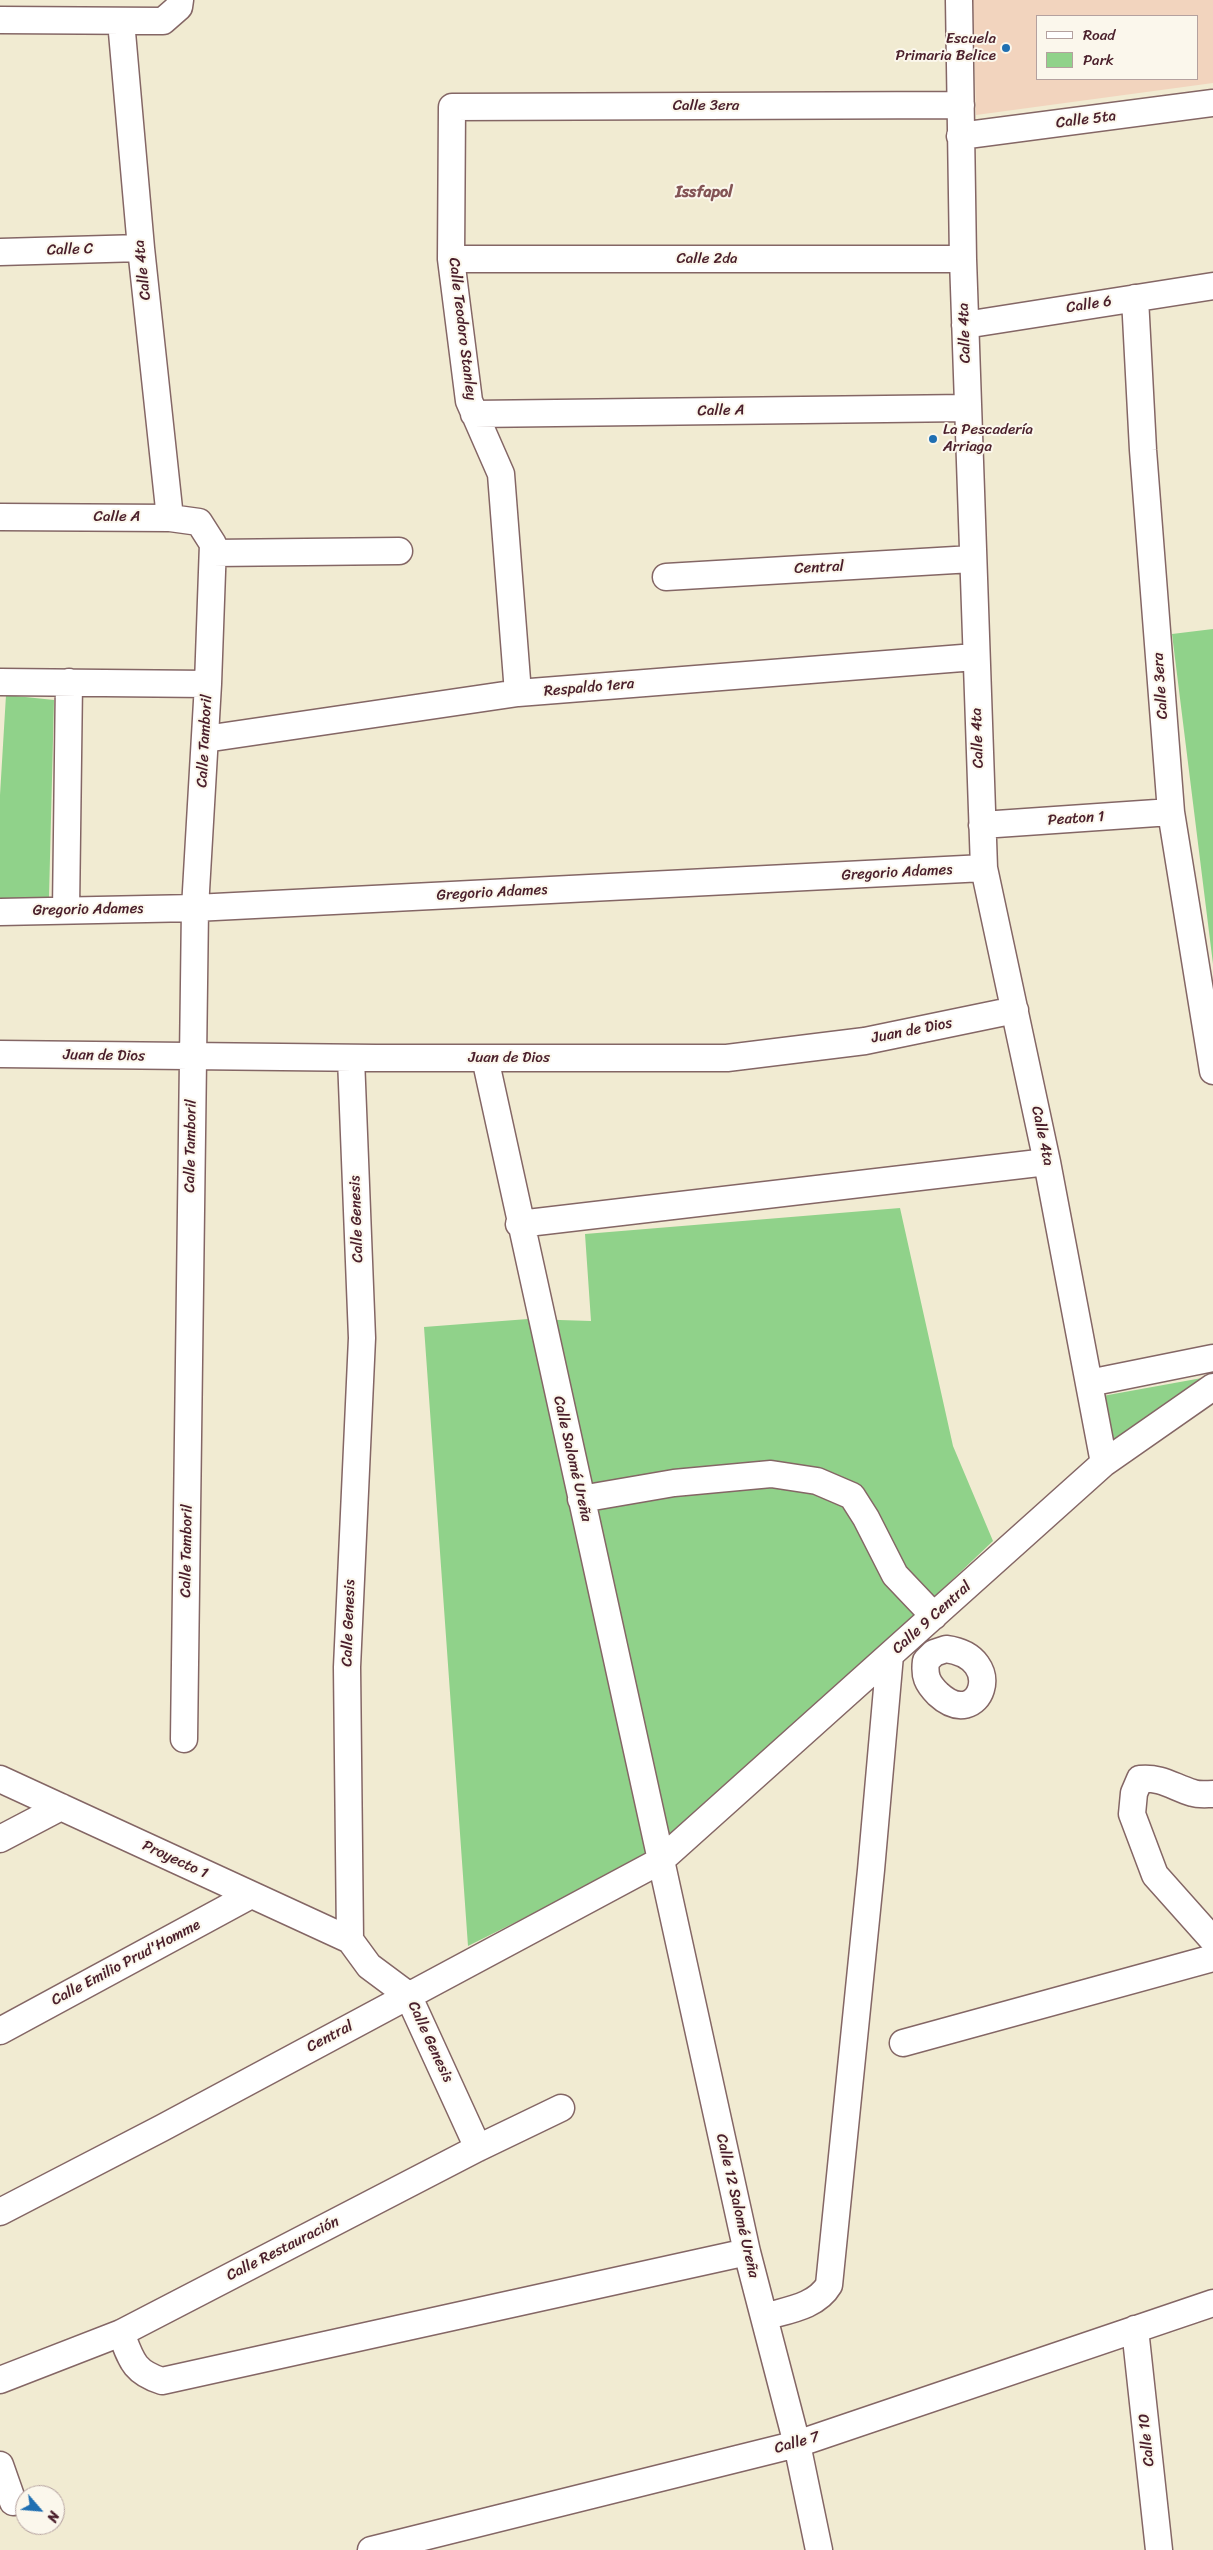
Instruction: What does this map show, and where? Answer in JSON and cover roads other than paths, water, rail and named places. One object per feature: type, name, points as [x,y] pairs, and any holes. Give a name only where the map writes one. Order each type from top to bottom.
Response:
[{"type":"street","points":[[0,20],[163,21],[179,7],[180,0]]},
{"type":"street","name":"Calle 4ta","points":[[960,0],[960,136],[967,408],[984,868],[1047,1162],[1104,1464]]},
{"type":"street","name":"Calle 4ta","points":[[121,21],[141,248],[170,518]]},
{"type":"street","name":"Calle 5ta","points":[[960,136],[1213,103]]},
{"type":"street","name":"Calle 3era","points":[[452,107],[961,105]]},
{"type":"street","name":"Calle Teodoro Stanley","points":[[452,107],[452,259],[469,401],[501,474],[518,693]]},
{"type":"street","name":"Calle C","points":[[0,252],[141,248]]},
{"type":"street","name":"Calle 2da","points":[[452,259],[963,259]]},
{"type":"street","name":"Calle 6","points":[[965,325],[1213,286]]},
{"type":"street","name":"Calle 3era","points":[[1135,298],[1143,450],[1171,812],[1213,1071]]},
{"type":"street","name":"Calle A","points":[[474,414],[967,408]]},
{"type":"street","name":"Calle A","points":[[0,517],[170,518],[199,522],[213,544],[212,553]]},
{"type":"street","points":[[212,553],[399,551]]},
{"type":"street","name":"Calle Tamboril","points":[[184,1739],[195,908],[208,684],[212,553]]},
{"type":"street","name":"Central","points":[[666,577],[972,559]]},
{"type":"street","name":"Respaldo 1era","points":[[205,739],[518,693],[975,657]]},
{"type":"street","points":[[0,682],[208,684]]},
{"type":"street","points":[[66,910],[69,682]]},
{"type":"street","name":"Peaton 1","points":[[982,825],[1171,812]]},
{"type":"street","name":"Gregorio Adames","points":[[0,912],[195,908],[984,868]]},
{"type":"street","name":"Juan de Dios","points":[[0,1054],[351,1058],[727,1058],[865,1041],[1015,1010]]},
{"type":"street","name":"Calle Genesis","points":[[351,1058],[362,1338],[347,1667],[350,1940],[369,1966],[408,1995],[478,2148]]},
{"type":"street","name":"Calle Salomé Ureña","points":[[484,1058],[660,1860]]},
{"type":"street","points":[[520,1224],[1047,1162]]},
{"type":"street","points":[[1088,1383],[1213,1358]]},
{"type":"street","name":"Calle 9 Central","points":[[660,1860],[1104,1464],[1213,1387]]},
{"type":"street","points":[[581,1499],[674,1482],[771,1474],[817,1481],[852,1496],[866,1518],[895,1576],[934,1616]]},
{"type":"street","points":[[764,2317],[815,2301],[822,2296],[829,2285],[871,1870],[898,1648],[926,1661]]},
{"type":"street","name":"Proyecto 1","points":[[0,1779],[350,1940]]},
{"type":"street","points":[[1213,1794],[1194,1794],[1159,1779],[1140,1779],[1134,1793],[1132,1814],[1155,1875],[1213,1940]]},
{"type":"street","points":[[0,1839],[61,1807]]},
{"type":"street","name":"Central","points":[[0,2212],[162,2128],[660,1860]]},
{"type":"street","name":"Calle 12 Salomé Ureña","points":[[660,1860],[747,2252],[797,2444],[819,2550]]},
{"type":"street","name":"Calle Emilio Prud'Homme","points":[[0,2031],[251,1895]]},
{"type":"street","points":[[903,2043],[1213,1958]]},
{"type":"street","name":"Calle Restauración","points":[[0,2380],[121,2333],[478,2148],[561,2108]]},
{"type":"street","points":[[121,2333],[134,2365],[146,2376],[162,2381],[747,2252]]},
{"type":"street","name":"Calle 7","points":[[371,2550],[797,2444],[1213,2302]]},
{"type":"street","name":"Calle 10","points":[[1135,2329],[1159,2550]]},
{"type":"street","points":[[0,2465],[13,2502]]},
{"type":"place","name":"Escuela Primaria Belice","points":[[1006,48]]},
{"type":"place","name":"La Pescadería Arriaga","points":[[933,439]]},
{"type":"district","name":"Issfapol","points":[[704,193]]}]
